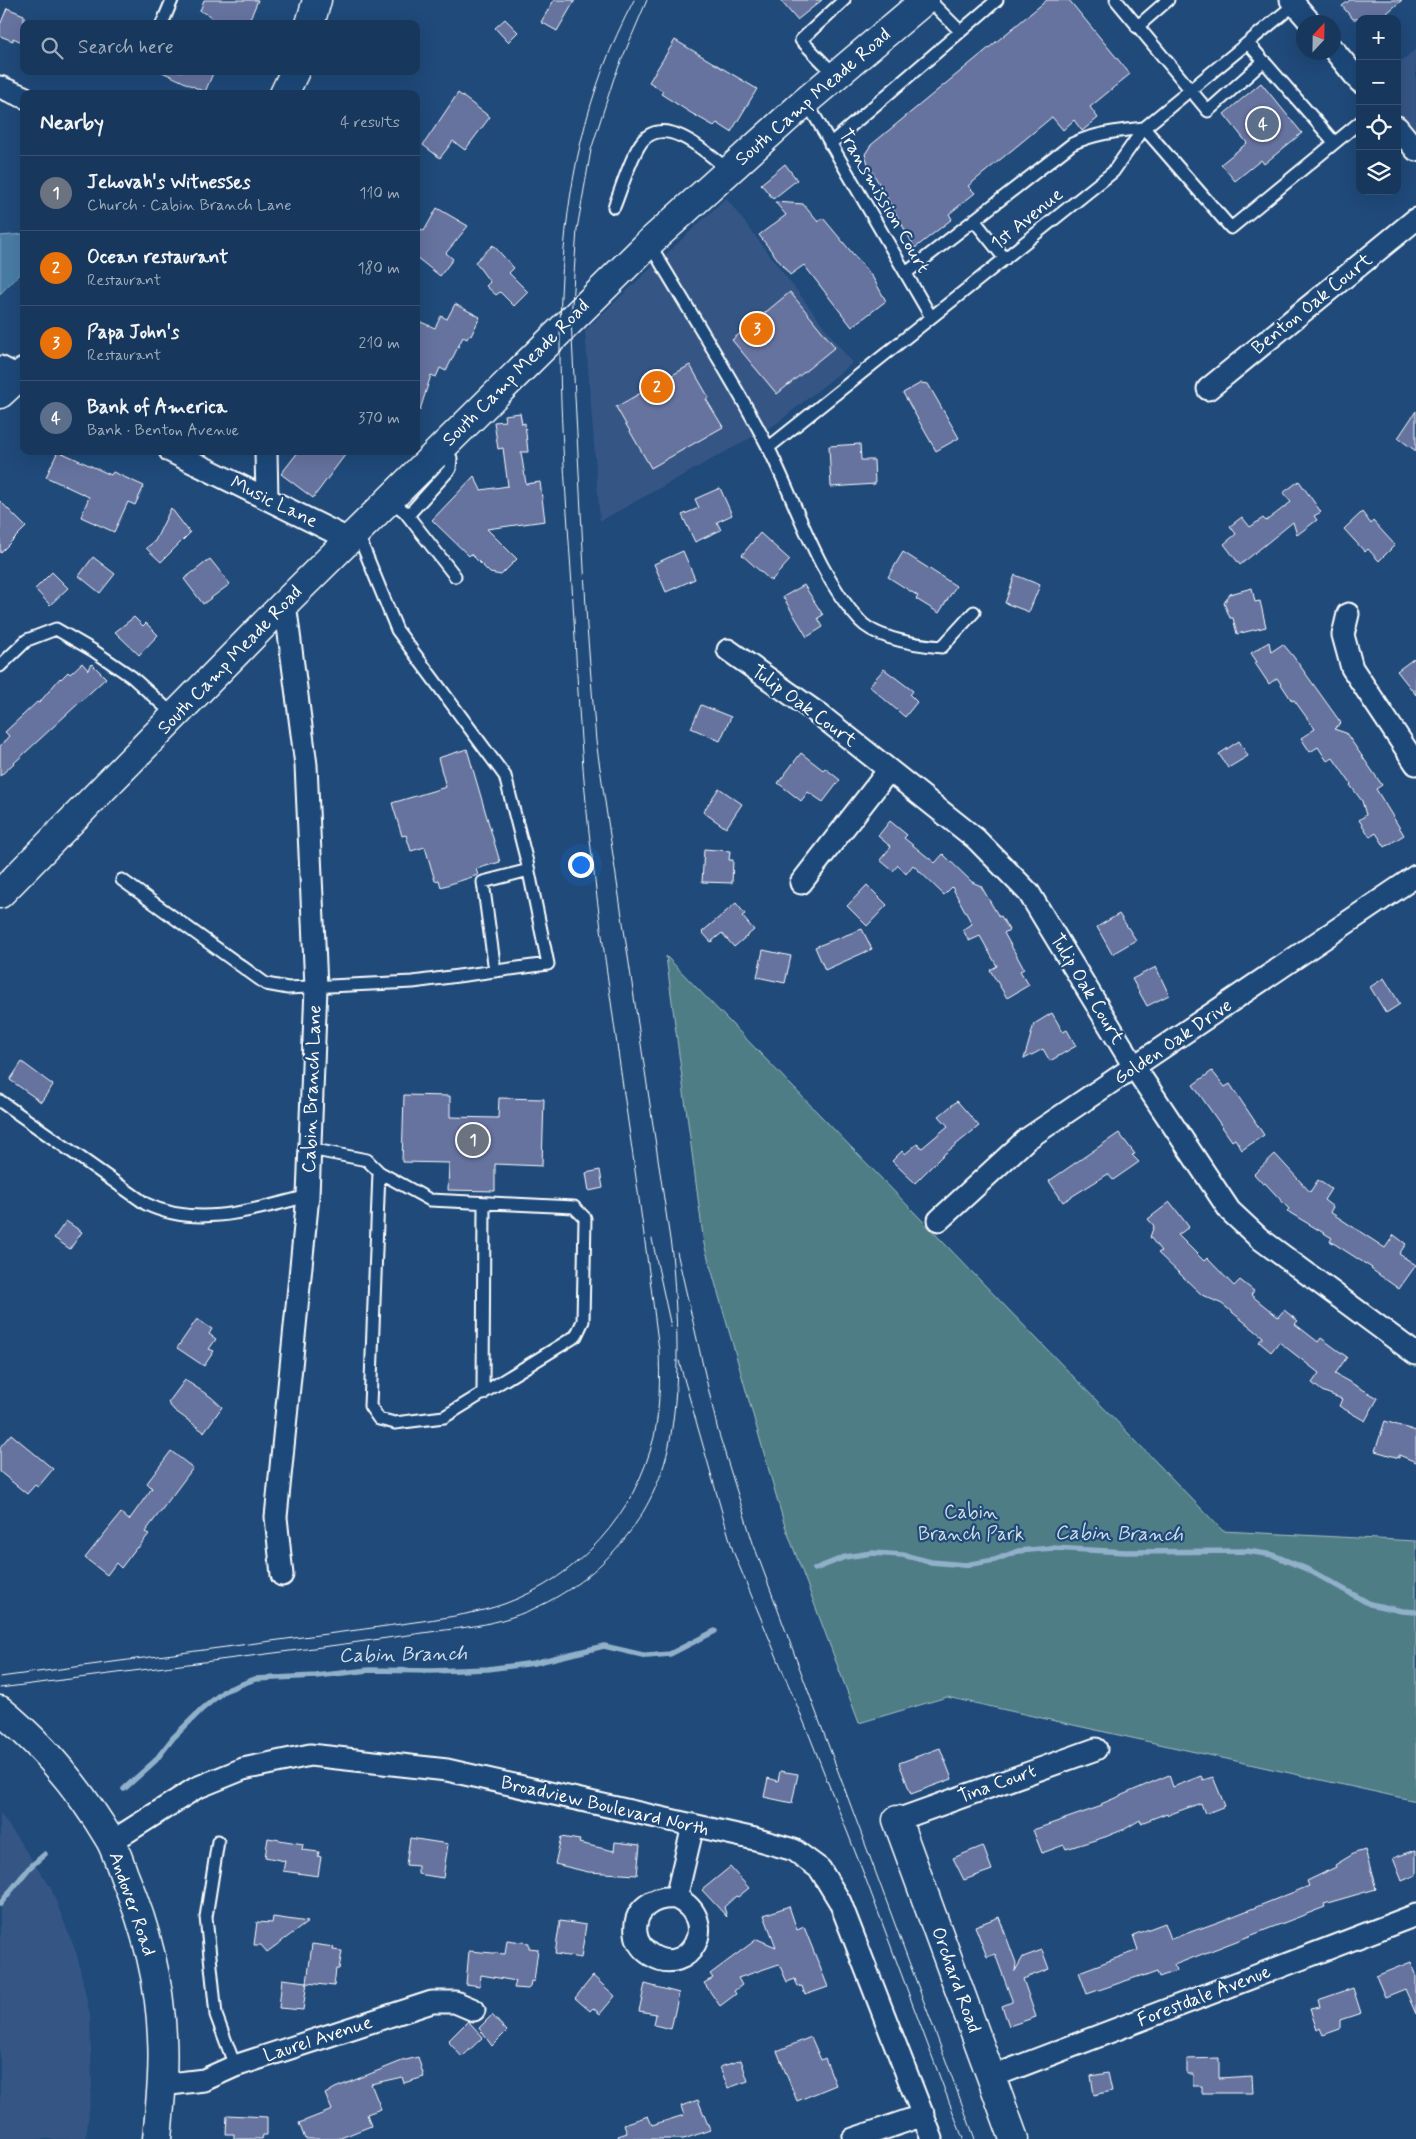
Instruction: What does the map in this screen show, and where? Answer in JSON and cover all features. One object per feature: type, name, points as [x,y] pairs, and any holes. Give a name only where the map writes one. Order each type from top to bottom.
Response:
[{"type":"main road","points":[[311,20],[317,0]]},
{"type":"main road","name":"South Camp Meade Road","points":[[0,894],[285,603],[354,536],[397,505],[440,448],[649,243],[806,101],[927,0]]},
{"type":"main road","points":[[286,90],[293,75]]},
{"type":"main road","name":"Andover Road","points":[[0,1710],[34,1741],[56,1765],[89,1809],[111,1842],[132,1892],[151,1954],[158,1994],[162,2037],[162,2085],[157,2139]]},
{"type":"main road","name":"Orchard Road","points":[[897,1820],[1014,2139]]},
{"type":"street","points":[[1293,2],[1304,15]]},
{"type":"street","points":[[1341,59],[1356,77]]},
{"type":"street","points":[[0,87],[20,95]]},
{"type":"street","points":[[1401,132],[1416,150]]},
{"type":"street","name":"Benton Oak Court","points":[[1208,389],[1416,219]]},
{"type":"street","name":"Music Lane","points":[[178,455],[267,499],[354,536]]},
{"type":"street","points":[[266,455],[267,499]]},
{"type":"street","name":"Cabin Branch Lane","points":[[282,1576],[276,1517],[308,1196],[316,987],[306,765],[285,603]]},
{"type":"street","points":[[1348,614],[1343,635],[1352,668],[1416,764]]},
{"type":"street","name":"Tulip Oak Court","points":[[728,650],[820,715],[976,839],[1029,893],[1134,1068],[1230,1211],[1259,1238],[1416,1354]]},
{"type":"street","points":[[801,883],[889,770]]},
{"type":"street","name":"Golden Oak Drive","points":[[939,1220],[1027,1139],[1416,876]]},
{"type":"street","name":"Tina Court","points":[[897,1820],[1096,1749]]},
{"type":"street","name":"Broadview Boulevard North","points":[[111,1842],[196,1788],[243,1769],[310,1755],[447,1770],[754,1839],[794,1850],[820,1869],[840,1902],[932,2139]]},
{"type":"street","points":[[676,1898],[693,1826]]},
{"type":"street","name":"Forestdale Avenue","points":[[992,2077],[1416,1915]]},
{"type":"street","name":"Laurel Avenue","points":[[162,2085],[204,2080],[236,2066],[432,2002],[454,2002],[474,2010]]},
{"type":"street","points":[[853,2139],[924,2115]]},
{"type":"lane","points":[[164,20],[172,0]]},
{"type":"lane","points":[[836,76],[800,40],[844,0]]},
{"type":"lane","points":[[927,0],[960,32]]},
{"type":"lane","points":[[830,144],[997,0]]},
{"type":"lane","points":[[1116,0],[1208,111],[1264,61]]},
{"type":"lane","points":[[1137,26],[1168,0]]},
{"type":"lane","name":"1st Avenue","points":[[768,448],[1114,172],[1144,128],[1248,43],[1293,2]]},
{"type":"lane","points":[[1248,43],[1334,142]]},
{"type":"lane","name":"Transmission Court","points":[[806,101],[931,318]]},
{"type":"lane","points":[[906,273],[1072,144],[1087,137],[1110,131],[1144,128],[1231,228],[1356,125]]},
{"type":"lane","points":[[614,207],[639,146],[649,134],[663,131],[682,136],[729,170]]},
{"type":"lane","points":[[974,220],[1005,258]]},
{"type":"lane","points":[[649,243],[768,448],[830,578],[860,621],[870,630],[915,644],[942,647],[974,612]]},
{"type":"lane","points":[[397,505],[455,576]]},
{"type":"lane","points":[[122,880],[266,984],[288,988],[413,982],[548,964],[529,870],[505,776],[397,630],[354,536]]},
{"type":"lane","points":[[0,666],[27,640],[56,629],[94,651],[132,677],[175,716]]},
{"type":"lane","points":[[495,971],[484,882],[529,870]]},
{"type":"lane","points":[[0,1101],[146,1204],[160,1211],[183,1215],[208,1216],[266,1207],[308,1196]]},
{"type":"lane","points":[[310,1148],[367,1160],[379,1172],[430,1200],[574,1207],[585,1218],[583,1321],[576,1336],[444,1417],[394,1423],[379,1419],[370,1406],[379,1172]]},
{"type":"lane","points":[[483,1394],[484,1203]]},
{"type":"lane","points":[[218,1841],[206,1917],[216,2015],[236,2066]]},
{"type":"shaded area","points":[[1416,49],[1416,135],[1401,117],[1401,61]]},
{"type":"shaded area","points":[[726,198],[852,363],[776,424],[600,521],[585,330]]},
{"type":"shaded area","points":[[20,234],[20,273],[0,294],[0,236]]},
{"type":"shaded area","points":[[0,1813],[50,1886],[77,1955],[90,2015],[92,2084],[86,2139],[0,2139]]},
{"type":"green space","name":"Cabin Branch Park","points":[[666,956],[1223,1531],[1416,1541],[1416,1801],[947,1697],[859,1723],[784,1523],[704,1244]]},
{"type":"building","points":[[204,0],[258,0],[250,20],[210,20],[211,16],[200,11]]},
{"type":"building","points":[[554,0],[575,0],[557,31],[541,22]]},
{"type":"building","points":[[780,0],[822,0],[797,20]]},
{"type":"building","points":[[1047,0],[1069,0],[1130,74],[1090,107],[1098,118],[1082,131],[1074,120],[1063,130],[1052,117],[968,186],[975,193],[949,214],[952,219],[915,248],[868,164],[865,154],[871,145]]},
{"type":"building","points":[[1350,0],[1402,0],[1385,15],[1356,15],[1356,19],[1353,19],[1342,6]]},
{"type":"building","points":[[7,8],[24,15],[24,20],[20,20],[20,41],[13,38],[13,41],[0,36],[0,25]]},
{"type":"building","points":[[505,19],[518,32],[508,42],[495,28]]},
{"type":"building","points":[[675,40],[757,89],[731,132],[717,123],[714,126],[691,113],[661,94],[663,91],[649,82]]},
{"type":"building","points":[[169,75],[212,75],[206,90],[201,90]]},
{"type":"building","points":[[1261,83],[1302,133],[1264,164],[1261,160],[1235,181],[1221,164],[1247,143],[1224,114]]},
{"type":"building","points":[[458,93],[490,117],[465,150],[453,141],[440,158],[423,145]]},
{"type":"building","points":[[785,164],[797,180],[773,199],[761,184]]},
{"type":"building","points":[[775,202],[803,204],[818,222],[823,218],[873,278],[886,301],[852,327],[804,265],[790,275],[759,235],[786,215]]},
{"type":"building","points":[[437,208],[468,226],[446,253],[453,259],[440,276],[420,260],[420,231],[421,229],[424,231]]},
{"type":"building","points":[[493,245],[514,268],[509,273],[528,292],[514,306],[500,292],[496,295],[486,286],[490,282],[475,262]]},
{"type":"building","points":[[790,292],[835,347],[777,394],[732,340]]},
{"type":"building","points":[[455,304],[480,317],[471,336],[469,335],[467,339],[463,337],[446,371],[440,368],[436,377],[431,375],[420,410],[420,322],[435,328],[441,316],[447,319]]},
{"type":"building","points":[[690,365],[709,398],[706,399],[723,427],[651,468],[616,407]]},
{"type":"building","points":[[921,383],[928,384],[959,438],[936,451],[903,393]]},
{"type":"building","points":[[1416,411],[1416,451],[1398,438]]},
{"type":"building","points":[[520,413],[522,424],[525,423],[528,452],[521,452],[526,484],[540,482],[545,521],[487,529],[517,559],[501,575],[490,573],[471,554],[469,556],[432,520],[474,476],[481,490],[508,486],[503,448],[498,449],[494,422],[505,421],[504,415]]},
{"type":"building","points":[[860,444],[861,460],[874,460],[875,484],[831,487],[829,446]]},
{"type":"building","points":[[56,455],[67,455],[111,475],[113,472],[144,486],[135,505],[128,502],[114,532],[81,517],[89,497],[46,477]]},
{"type":"building","points":[[296,455],[345,455],[313,498],[281,474]]},
{"type":"building","points":[[1299,481],[1321,512],[1314,516],[1317,520],[1297,535],[1293,522],[1240,565],[1224,544],[1236,534],[1230,526],[1242,517],[1250,527],[1263,518],[1266,521],[1291,502],[1283,493]]},
{"type":"building","points":[[720,488],[732,515],[717,522],[721,530],[695,542],[682,515],[699,508],[695,499]]},
{"type":"building","points":[[0,501],[26,527],[0,553]]},
{"type":"building","points":[[171,508],[190,533],[161,562],[146,548],[155,541]]},
{"type":"building","points":[[1362,512],[1371,524],[1373,521],[1395,545],[1379,561],[1368,549],[1365,552],[1344,529]]},
{"type":"building","points":[[760,533],[790,560],[771,581],[742,555]]},
{"type":"building","points":[[683,551],[695,579],[666,592],[654,564]]},
{"type":"building","points":[[903,552],[956,586],[939,613],[916,599],[918,596],[888,577]]},
{"type":"building","points":[[93,557],[115,574],[100,593],[79,576]]},
{"type":"building","points":[[210,559],[230,584],[203,604],[184,579]]},
{"type":"building","points":[[52,572],[68,588],[50,605],[35,589]]},
{"type":"building","points":[[1015,575],[1040,585],[1029,612],[1005,603]]},
{"type":"building","points":[[804,585],[823,615],[818,618],[823,627],[807,637],[783,597]]},
{"type":"building","points":[[1252,588],[1255,602],[1260,601],[1266,627],[1237,634],[1233,618],[1230,618],[1224,603],[1230,594]]},
{"type":"building","points":[[134,617],[143,626],[146,623],[158,635],[139,655],[115,632]]},
{"type":"building","points":[[1269,642],[1271,652],[1283,644],[1293,656],[1341,723],[1334,729],[1346,733],[1382,785],[1376,789],[1404,835],[1385,847],[1376,833],[1370,837],[1359,820],[1366,815],[1362,801],[1333,758],[1327,761],[1318,747],[1310,752],[1301,738],[1315,729],[1294,700],[1292,701],[1277,678],[1269,684],[1255,663],[1257,662],[1251,653]]},
{"type":"building","points":[[1416,657],[1416,695],[1397,671]]},
{"type":"building","points":[[82,663],[88,670],[92,664],[106,678],[0,776],[0,746],[9,736],[5,732],[37,702],[39,703],[60,678],[68,672],[70,674]]},
{"type":"building","points":[[884,669],[913,691],[910,695],[917,702],[905,717],[869,686]]},
{"type":"building","points":[[701,705],[731,717],[720,741],[691,728]]},
{"type":"building","points":[[1239,741],[1248,756],[1228,768],[1219,754]]},
{"type":"building","points":[[467,749],[500,862],[476,869],[478,875],[441,887],[439,880],[435,881],[425,847],[411,851],[406,835],[402,836],[392,803],[446,787],[438,758]]},
{"type":"building","points":[[801,753],[840,780],[823,802],[808,792],[801,801],[778,783]]},
{"type":"building","points":[[719,788],[742,804],[726,828],[703,812]]},
{"type":"building","points":[[890,821],[907,835],[904,838],[935,863],[943,854],[972,882],[981,886],[1009,930],[1004,933],[1024,969],[1020,971],[1029,985],[1007,998],[990,970],[997,966],[980,936],[969,941],[963,930],[972,924],[952,887],[944,895],[913,865],[906,874],[898,865],[893,871],[880,860],[891,847],[878,836]]},
{"type":"building","points":[[704,849],[730,851],[729,860],[733,860],[732,883],[702,882]]},
{"type":"building","points":[[867,885],[887,905],[867,926],[847,906]]},
{"type":"building","points":[[736,903],[745,914],[742,916],[754,930],[734,947],[722,933],[711,942],[702,932]]},
{"type":"building","points":[[1119,914],[1136,940],[1112,954],[1097,927]]},
{"type":"building","points":[[862,929],[872,949],[825,970],[815,947]]},
{"type":"building","points":[[763,950],[791,956],[785,983],[757,977]]},
{"type":"building","points":[[1156,967],[1169,995],[1147,1006],[1132,979]]},
{"type":"building","points":[[1384,978],[1400,1004],[1386,1013],[1370,987]]},
{"type":"building","points":[[1052,1013],[1063,1032],[1067,1030],[1076,1046],[1050,1061],[1043,1049],[1024,1059],[1034,1024]]},
{"type":"building","points":[[22,1062],[53,1085],[41,1102],[10,1080]]},
{"type":"building","points":[[1212,1071],[1225,1087],[1230,1084],[1264,1135],[1242,1150],[1235,1139],[1232,1141],[1193,1085]]},
{"type":"building","points":[[404,1095],[450,1096],[450,1117],[498,1118],[499,1098],[544,1099],[542,1166],[495,1164],[495,1191],[448,1190],[449,1163],[402,1162]]},
{"type":"building","points":[[957,1101],[979,1126],[942,1156],[915,1183],[892,1161],[902,1151],[905,1154],[917,1144],[922,1148],[948,1126],[939,1116]]},
{"type":"building","points":[[1119,1133],[1135,1154],[1132,1155],[1139,1162],[1113,1180],[1108,1174],[1063,1202],[1049,1181]]},
{"type":"building","points":[[1275,1154],[1310,1192],[1318,1180],[1331,1189],[1324,1200],[1333,1207],[1330,1212],[1385,1248],[1394,1235],[1406,1244],[1399,1254],[1416,1265],[1399,1289],[1372,1268],[1330,1241],[1332,1238],[1287,1211],[1289,1209],[1254,1174]]},
{"type":"building","points":[[600,1170],[603,1188],[589,1191],[586,1173]]},
{"type":"building","points":[[1170,1202],[1189,1227],[1178,1235],[1204,1261],[1207,1258],[1234,1286],[1240,1280],[1254,1291],[1251,1295],[1278,1317],[1284,1310],[1298,1321],[1295,1324],[1318,1342],[1321,1338],[1347,1357],[1335,1374],[1378,1398],[1365,1421],[1339,1406],[1342,1399],[1322,1391],[1312,1383],[1319,1373],[1279,1342],[1271,1352],[1259,1342],[1263,1337],[1222,1304],[1202,1295],[1158,1253],[1161,1251],[1150,1237],[1154,1226],[1148,1219]]},
{"type":"building","points":[[66,1221],[82,1232],[70,1249],[54,1238]]},
{"type":"building","points":[[197,1319],[212,1329],[209,1334],[216,1339],[209,1349],[214,1351],[204,1366],[177,1348]]},
{"type":"building","points":[[185,1380],[211,1397],[222,1407],[204,1432],[174,1410],[168,1403]]},
{"type":"building","points":[[1385,1421],[1416,1431],[1416,1462],[1399,1455],[1399,1458],[1375,1451]]},
{"type":"building","points":[[11,1434],[53,1469],[38,1487],[35,1485],[27,1494],[0,1472],[0,1447]]},
{"type":"building","points":[[171,1451],[193,1468],[145,1532],[149,1534],[138,1548],[121,1568],[116,1563],[107,1575],[85,1558],[121,1513],[129,1520],[152,1488],[147,1483]]},
{"type":"building","points":[[940,1748],[952,1779],[911,1794],[899,1763]]},
{"type":"building","points":[[780,1771],[798,1774],[792,1803],[764,1797],[768,1778],[778,1781]]},
{"type":"building","points":[[1169,1775],[1173,1787],[1201,1776],[1203,1780],[1213,1777],[1225,1806],[1205,1814],[1201,1803],[1141,1823],[1140,1820],[1125,1829],[1105,1837],[1066,1849],[1064,1845],[1042,1853],[1033,1830],[1102,1806],[1101,1804]]},
{"type":"building","points":[[561,1837],[580,1840],[579,1843],[614,1851],[615,1842],[640,1845],[637,1875],[588,1872],[555,1864]]},
{"type":"building","points":[[268,1838],[303,1844],[302,1850],[319,1852],[318,1856],[321,1857],[318,1876],[283,1871],[285,1861],[265,1857]]},
{"type":"building","points":[[410,1838],[448,1844],[443,1878],[418,1874],[418,1866],[406,1865]]},
{"type":"building","points":[[983,1846],[992,1870],[964,1880],[953,1858]]},
{"type":"building","points":[[1365,1850],[1376,1889],[1324,1904],[1325,1907],[1174,1965],[1176,1971],[1159,1977],[1157,1972],[1143,1977],[1143,1975],[1087,1994],[1079,1972],[1138,1950],[1133,1935],[1165,1923],[1171,1939],[1221,1921],[1309,1886],[1307,1881],[1336,1867],[1335,1865],[1355,1853]]},
{"type":"building","points":[[1416,1850],[1416,1875],[1402,1881],[1393,1858]]},
{"type":"building","points":[[730,1867],[749,1888],[724,1907],[727,1917],[702,1890]]},
{"type":"building","points":[[789,1906],[797,1930],[804,1927],[828,1987],[805,1995],[802,1986],[798,1987],[795,1979],[787,1982],[779,1964],[738,1978],[742,1985],[734,1991],[736,1994],[720,2006],[704,1983],[713,1978],[710,1974],[757,1939],[776,1947],[764,1915]]},
{"type":"building","points":[[273,1917],[308,1922],[267,1952],[261,1945],[254,1945],[257,1922],[272,1923]]},
{"type":"building","points":[[999,1917],[1016,1963],[1015,1971],[1023,1957],[1042,1950],[1049,1969],[1023,1979],[1036,2017],[1009,2026],[1002,2006],[1012,2002],[1012,2000],[995,1954],[987,1957],[975,1926]]},
{"type":"building","points":[[560,1921],[586,1925],[581,1958],[555,1954]]},
{"type":"building","points":[[507,1940],[529,1943],[529,1948],[538,1949],[534,1982],[531,1981],[530,1987],[528,1989],[514,1988],[516,1981],[481,1975],[480,1986],[466,1984],[469,1951],[505,1954]]},
{"type":"building","points":[[312,1944],[334,1947],[333,1950],[342,1951],[339,1969],[336,1969],[334,1986],[307,1983]]},
{"type":"building","points":[[1411,1962],[1416,1974],[1416,2014],[1405,1989],[1385,1997],[1376,1976]]},
{"type":"building","points":[[593,1976],[615,1996],[600,2014],[593,2008],[590,2011],[575,1998]]},
{"type":"building","points":[[282,1979],[307,1982],[303,2010],[279,2008]]},
{"type":"building","points":[[645,1984],[679,1993],[671,2029],[654,2025],[656,2014],[639,2011]]},
{"type":"building","points":[[1353,1988],[1361,2013],[1340,2020],[1340,2029],[1323,2035],[1320,2028],[1317,2030],[1310,2009],[1320,2007],[1318,2000]]},
{"type":"building","points":[[492,2015],[507,2031],[492,2046],[479,2028]]},
{"type":"building","points":[[468,2021],[483,2037],[462,2057],[448,2041]]},
{"type":"building","points":[[811,2037],[821,2060],[825,2058],[836,2085],[797,2101],[777,2051]]},
{"type":"building","points":[[418,2057],[424,2077],[404,2083],[402,2077],[371,2084],[381,2109],[367,2114],[371,2126],[338,2139],[305,2139],[299,2123],[332,2110],[325,2094],[335,2088],[402,2061]]},
{"type":"building","points":[[1219,2058],[1219,2078],[1252,2076],[1253,2093],[1202,2093],[1202,2086],[1193,2086],[1193,2074],[1187,2074],[1187,2059]]},
{"type":"building","points":[[741,2060],[748,2081],[728,2088],[720,2067]]},
{"type":"building","points":[[1108,2073],[1112,2091],[1094,2095],[1091,2076]]},
{"type":"building","points":[[698,2100],[710,2130],[684,2139],[619,2139],[618,2136],[627,2133],[624,2124],[648,2116],[652,2125],[684,2115],[681,2106]]},
{"type":"building","points":[[227,2115],[267,2117],[267,2135],[263,2135],[262,2139],[234,2139],[234,2134],[226,2134]]},
{"type":"waterway","name":"Cabin Branch","points":[[815,1569],[845,1557],[872,1553],[903,1555],[931,1562],[965,1565],[995,1560],[1018,1551],[1052,1548],[1126,1552],[1247,1551],[1273,1555],[1309,1570],[1370,1604],[1416,1612]]},
{"type":"waterway","name":"Cabin Branch","points":[[124,1789],[155,1761],[173,1738],[201,1710],[224,1691],[255,1679],[316,1676],[369,1670],[431,1671],[488,1669],[534,1663],[604,1646],[647,1656],[670,1654],[715,1631]]},
{"type":"waterway","name":"Cabin Branch","points":[[0,1904],[29,1868],[45,1854]]},
{"type":"tram line","points":[[0,1677],[358,1630],[474,1612],[504,1604],[531,1592],[556,1577],[579,1560],[600,1540],[618,1517],[633,1492],[645,1465],[654,1437],[657,1416],[659,1350],[605,962],[589,832],[579,709],[562,436],[560,361],[561,287],[568,213],[581,141],[603,70],[634,0]]},
{"type":"tram line","points":[[0,1688],[337,1645],[465,1627],[512,1617],[541,1605],[568,1590],[593,1571],[615,1550],[634,1526],[650,1499],[662,1470],[670,1440],[676,1394],[676,1323],[672,1253],[596,741],[587,627],[571,319],[577,229],[591,150],[614,78],[647,0]]},
{"type":"tram line","points":[[652,1239],[671,1327]]},
{"type":"tram line","points":[[677,1252],[718,1431],[753,1543],[975,2139]]},
{"type":"tram line","points":[[679,1361],[733,1551],[810,1737],[865,1877],[963,2139]]},
{"type":"place","name":"Bank of America","points":[[1263,124]]},
{"type":"place","name":"Papa John's","points":[[757,329]]},
{"type":"place","name":"Ocean restaurant","points":[[657,387]]},
{"type":"place","name":"Jehovah's Witnesses","points":[[473,1140]]}]
